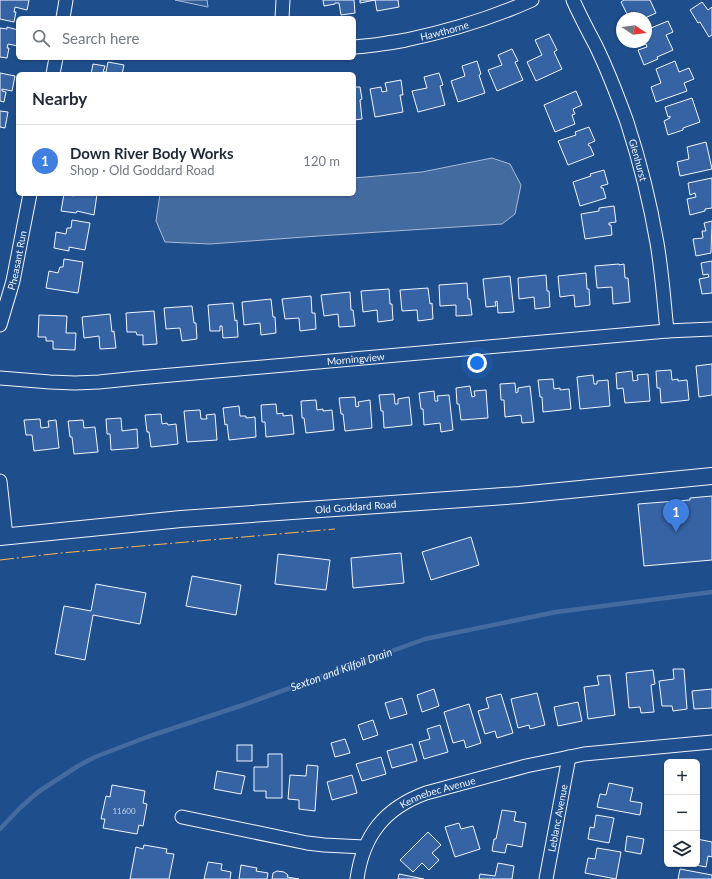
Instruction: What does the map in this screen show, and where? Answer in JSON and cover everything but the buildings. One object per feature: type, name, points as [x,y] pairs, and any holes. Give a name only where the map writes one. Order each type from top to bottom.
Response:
[{"type":"street","points":[[64,16],[66,0]]},
{"type":"street","points":[[282,16],[283,0]]},
{"type":"street","name":"Hawthorne","points":[[356,47],[427,36],[492,16],[532,0]]},
{"type":"street","name":"Glenhurst","points":[[573,0],[597,48],[610,79],[637,154],[657,243],[662,276],[667,331]]},
{"type":"street","points":[[53,72],[56,60]]},
{"type":"street","name":"Pheasant Run","points":[[0,325],[13,280],[30,196]]},
{"type":"street","name":"Morningview","points":[[0,378],[50,382],[99,382],[712,328]]},
{"type":"street","name":"Old Goddard Road","points":[[3,537],[181,519],[519,495],[712,476]]},
{"type":"street","points":[[0,481],[3,537]]},
{"type":"street","name":"Kennebec Avenue","points":[[357,879],[358,869],[364,848],[374,830],[399,806],[414,797],[526,766],[584,754],[712,742]]},
{"type":"street","name":"Leblanc Avenue","points":[[546,879],[569,757]]},
{"type":"street","points":[[182,817],[306,843],[364,848]]},
{"type":"shaded area","points":[[175,0],[207,0],[208,7]]},
{"type":"shaded area","points":[[492,158],[510,164],[521,185],[515,214],[502,224],[210,244],[165,242],[156,221],[160,196],[356,196],[356,178],[422,172]]},
{"type":"waterway","name":"Sexton and Kilfoil Drain","points":[[0,829],[38,792],[78,766],[95,757],[147,737],[243,705],[425,639],[556,612],[712,592]]},
{"type":"power","points":[[0,560],[61,553],[335,529]]},
{"type":"place","name":"Down River Body Works","points":[[676,532]]}]
